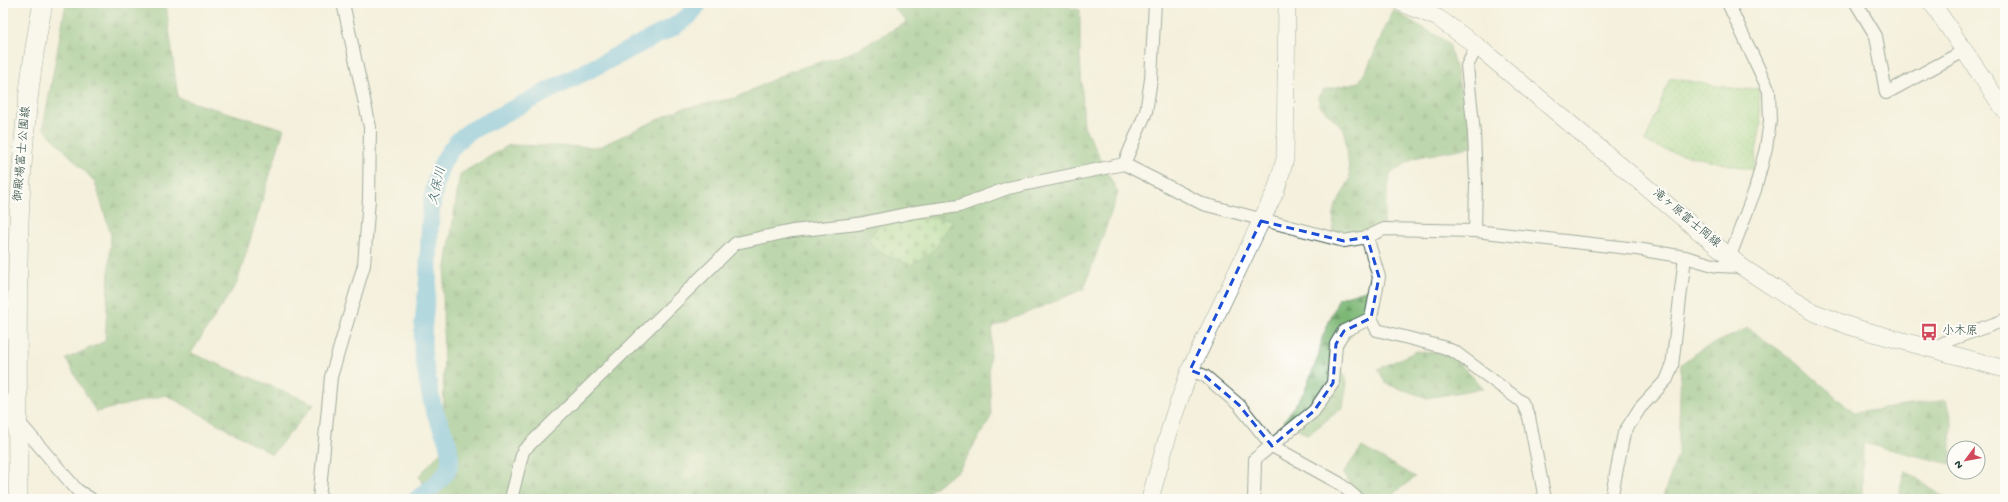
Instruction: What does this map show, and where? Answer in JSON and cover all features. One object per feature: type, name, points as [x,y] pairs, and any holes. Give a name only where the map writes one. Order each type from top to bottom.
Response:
[{"type":"main road","name":"御殿場富士公園線","points":[[18,499],[13,410],[19,210],[32,55],[43,3]]},
{"type":"main road","points":[[1150,499],[1173,418],[1190,370],[1276,190],[1285,159],[1287,3]]},
{"type":"main road","name":"滝ヶ原富士岡線","points":[[1402,3],[1438,18],[1477,46],[1736,261],[1813,312],[1852,327],[2005,369]]},
{"type":"main road","points":[[1932,3],[2005,111]]},
{"type":"street","points":[[319,499],[331,377],[364,265],[369,200],[370,127],[343,3]]},
{"type":"street","points":[[1124,164],[1146,112],[1151,79],[1155,3]]},
{"type":"street","points":[[511,499],[524,451],[736,243],[792,230],[858,224],[915,212],[958,206],[1008,188],[1124,164],[1203,204],[1344,241],[1367,237],[1384,229],[1475,231],[1637,249],[1685,257],[1717,266],[1736,261],[1766,148],[1770,121],[1769,91],[1728,3]]},
{"type":"street","points":[[1856,3],[1876,36],[1886,93],[1964,51]]},
{"type":"street","points":[[1475,231],[1476,182],[1474,133],[1467,66],[1477,46]]},
{"type":"street","points":[[1367,237],[1379,277],[1371,318],[1377,330],[1443,346],[1455,352],[1522,402],[1529,417],[1545,499]]},
{"type":"street","points":[[1611,499],[1624,433],[1640,408],[1667,379],[1672,366],[1685,257]]},
{"type":"street","points":[[1254,499],[1255,458],[1272,446],[1314,411],[1333,383],[1336,344],[1344,332],[1371,318]]},
{"type":"street","points":[[1932,349],[1952,338],[2005,320]]},
{"type":"street","points":[[1190,370],[1205,376],[1238,405],[1272,446],[1339,483],[1358,499]]},
{"type":"street","points":[[13,410],[77,490],[91,499]]},
{"type":"highlighted area","points":[[1261,221],[1344,241],[1367,237],[1379,277],[1371,318],[1344,331],[1336,344],[1333,383],[1314,411],[1272,446],[1239,405],[1205,376],[1190,370]]},
{"type":"green space","points":[[66,3],[166,3],[178,98],[284,129],[237,283],[191,353],[315,404],[272,454],[166,395],[96,412],[66,359],[105,341],[111,235],[95,182],[43,128]]},
{"type":"green space","points":[[889,3],[1056,3],[1080,10],[1080,56],[1084,126],[1118,193],[1084,289],[993,327],[989,364],[991,417],[959,470],[931,490],[922,499],[429,499],[419,476],[444,448],[443,287],[460,174],[509,145],[599,147],[680,109],[735,98],[791,71],[850,53],[907,22]]},
{"type":"green space","points":[[1393,10],[1449,43],[1475,146],[1414,158],[1390,174],[1383,225],[1380,231],[1341,240],[1333,231],[1334,209],[1350,179],[1344,129],[1320,106],[1318,97],[1323,90],[1359,82],[1367,69]]},
{"type":"green space","points":[[1670,78],[1743,90],[1758,88],[1761,124],[1753,170],[1672,152],[1645,142]]},
{"type":"green space","points":[[3,172],[5,172],[8,286],[3,284]]},
{"type":"green space","points":[[885,218],[953,219],[935,249],[912,265],[878,252],[868,239]]},
{"type":"green space","points":[[1372,288],[1367,313],[1336,355],[1347,383],[1343,407],[1308,435],[1284,421],[1304,392],[1318,357],[1322,338],[1339,298]]},
{"type":"green space","points":[[1748,328],[1796,362],[1854,413],[1946,400],[1952,424],[1951,440],[1946,440],[1946,463],[1863,443],[1862,499],[1662,499],[1678,455],[1681,364],[1700,350]]},
{"type":"green space","points":[[1417,351],[1450,354],[1484,388],[1427,398],[1386,384],[1378,369]]},
{"type":"green space","points":[[1362,447],[1415,477],[1394,493],[1394,499],[1355,499],[1355,491],[1343,473]]},
{"type":"green space","points":[[1905,470],[1946,499],[1897,499]]},
{"type":"waterway","name":"久保川","points":[[417,499],[442,477],[449,467],[450,461],[448,446],[435,413],[423,351],[432,202],[439,173],[449,151],[470,131],[673,27],[689,16],[699,3]]},
{"type":"place","name":"小木原","points":[[1929,332]]}]
